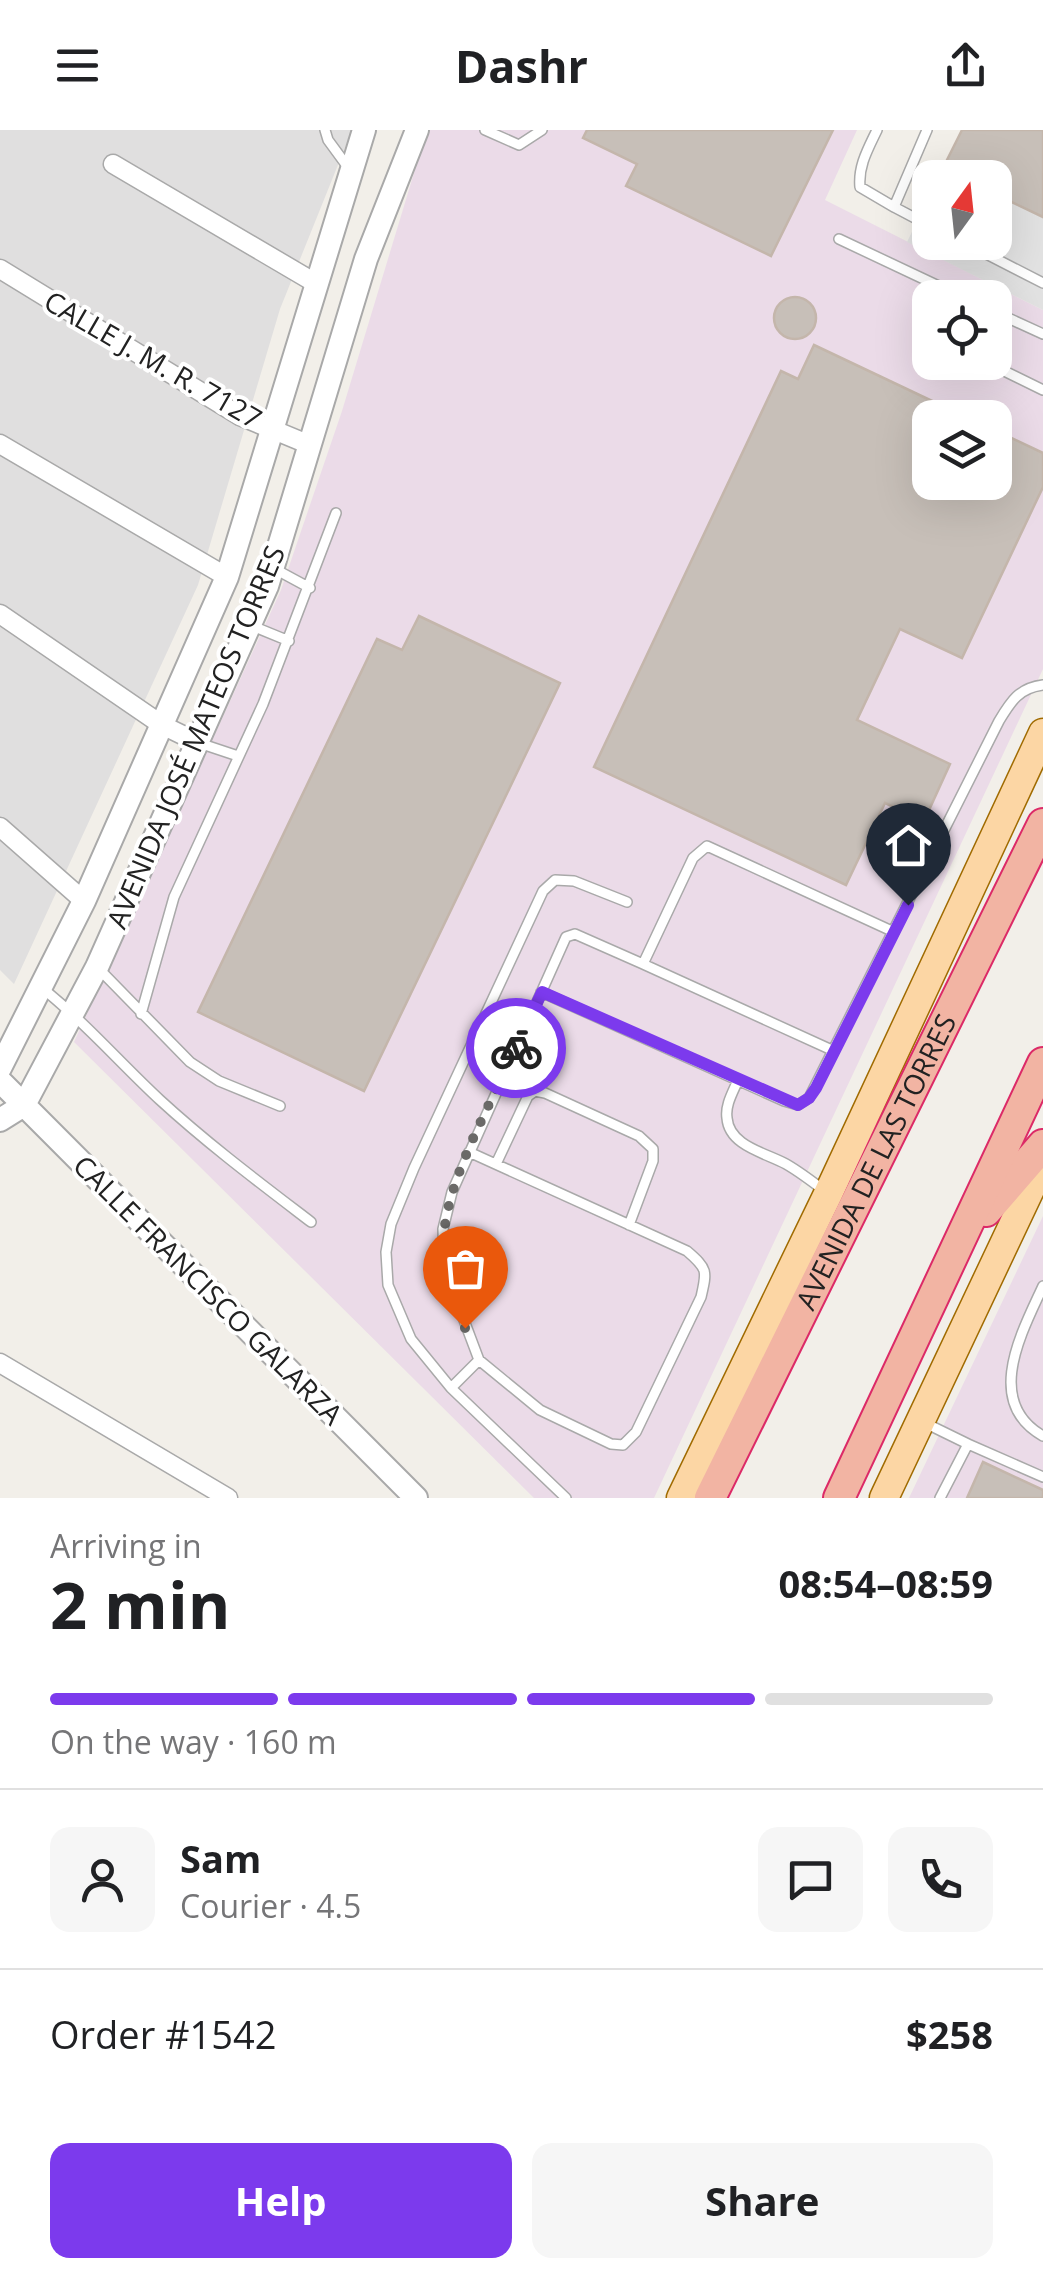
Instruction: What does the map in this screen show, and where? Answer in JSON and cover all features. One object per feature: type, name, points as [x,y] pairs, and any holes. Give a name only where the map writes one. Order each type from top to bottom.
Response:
[{"type":"highway","name":"AVENIDA DE LAS TORRES","points":[[710,1498],[1043,824]]},
{"type":"highway","points":[[839,1498],[1043,1063]]},
{"type":"highway","points":[[961,1240],[1043,1145]]},
{"type":"main road","points":[[680,1498],[828,1194],[1043,733]]},
{"type":"main road","points":[[884,1498],[1043,1162]]},
{"type":"street","name":"AVENIDA JOSÉ MATEOS TORRES","points":[[0,1068],[84,901],[227,577],[364,130]]},
{"type":"street","name":"AVENIDA JOSÉ MATEOS TORRES","points":[[24,1106],[97,967],[273,568],[366,259],[416,130]]},
{"type":"street","points":[[113,164],[317,284]]},
{"type":"street","name":"CALLE J. M. R. 7127","points":[[0,269],[240,416],[310,445]]},
{"type":"street","points":[[0,444],[227,577]]},
{"type":"street","points":[[0,614],[162,725],[199,743]]},
{"type":"street","points":[[194,653],[230,672]]},
{"type":"street","points":[[0,828],[84,901]]},
{"type":"street","name":"CALLE FRANCISCO GALARZA","points":[[0,1081],[416,1498]]},
{"type":"street","points":[[0,1120],[24,1106]]},
{"type":"street","points":[[0,1363],[228,1498]]},
{"type":"lane","points":[[325,130],[350,170]]},
{"type":"lane","points":[[486,130],[520,145],[542,130]]},
{"type":"lane","points":[[877,130],[859,174],[860,187],[912,217]]},
{"type":"lane","points":[[894,208],[927,130]]},
{"type":"lane","points":[[840,239],[921,280]]},
{"type":"lane","points":[[998,260],[1043,283]]},
{"type":"lane","points":[[1012,320],[1043,334]]},
{"type":"lane","points":[[1012,375],[1043,390]]},
{"type":"lane","points":[[141,1014],[174,897],[288,642],[336,513]]},
{"type":"lane","points":[[273,568],[310,588]]},
{"type":"lane","points":[[250,625],[288,642]]},
{"type":"lane","points":[[542,992],[798,1105],[816,1088],[1012,699],[1022,690],[1043,685]]},
{"type":"lane","points":[[199,743],[238,756]]},
{"type":"lane","points":[[643,964],[694,858],[706,846],[894,932]]},
{"type":"lane","points":[[566,1498],[452,1388],[411,1339],[388,1286],[386,1252],[391,1224],[543,891],[555,880],[574,880],[628,902]]},
{"type":"lane","points":[[469,1152],[687,1251],[702,1264],[706,1274],[701,1297],[631,1439],[623,1445],[611,1444],[540,1410],[478,1360],[444,1267],[443,1229],[452,1192],[469,1152],[566,937],[575,934],[834,1051]]},
{"type":"lane","points":[[97,967],[190,1062],[219,1081],[280,1106]]},
{"type":"lane","points":[[41,988],[73,1013],[161,1101],[311,1222]]},
{"type":"lane","points":[[738,1080],[726,1119],[732,1133],[828,1194]]},
{"type":"lane","points":[[496,1164],[528,1096],[536,1091],[560,1100],[639,1136],[653,1150],[653,1161],[630,1225]]},
{"type":"lane","points":[[1043,1286],[1014,1348],[1010,1381],[1016,1410],[1032,1430],[1043,1436]]},
{"type":"lane","points":[[452,1388],[478,1360]]},
{"type":"lane","points":[[920,1421],[1043,1477]]},
{"type":"lane","points":[[940,1498],[968,1444]]},
{"type":"shaded area","points":[[0,130],[352,130],[280,309],[198,585],[14,984],[0,970]]},
{"type":"shaded area","points":[[427,130],[857,130],[825,200],[912,244],[912,260],[944,260],[984,280],[912,280],[912,380],[1012,380],[1012,294],[1043,310],[1043,669],[654,1498],[534,1498],[74,1042],[281,590],[342,411]]},
{"type":"shaded area","points":[[1012,202],[1043,217],[1043,310],[1012,294],[1012,280],[983,280],[943,260],[1012,260]]},
{"type":"shaded area","points":[[1043,1216],[1043,1498],[909,1498]]},
{"type":"building","points":[[587,130],[833,130],[771,256],[626,186],[637,164],[583,138]]},
{"type":"building","points":[[962,130],[1043,130],[1043,217],[1012,202],[1012,160],[947,160]]},
{"type":"building","points":[[795,297],[810,303],[816,318],[810,333],[795,339],[780,333],[774,318],[780,303]]},
{"type":"building","points":[[814,345],[930,400],[912,400],[912,500],[1012,500],[1012,438],[1043,453],[1043,487],[962,658],[900,629],[857,720],[950,764],[924,821],[885,803],[846,885],[594,767],[781,371],[798,379]]},
{"type":"building","points":[[419,616],[560,683],[364,1091],[198,1012],[377,639],[402,650]]},
{"type":"building","points":[[983,1462],[1043,1490],[1043,1498],[967,1498]]},
{"type":"way so far","points":[[465,1328],[444,1267],[443,1229],[452,1192],[516,1048]]},
{"type":"route","points":[[516,1048],[542,992],[798,1105],[816,1088],[908,905]]}]
